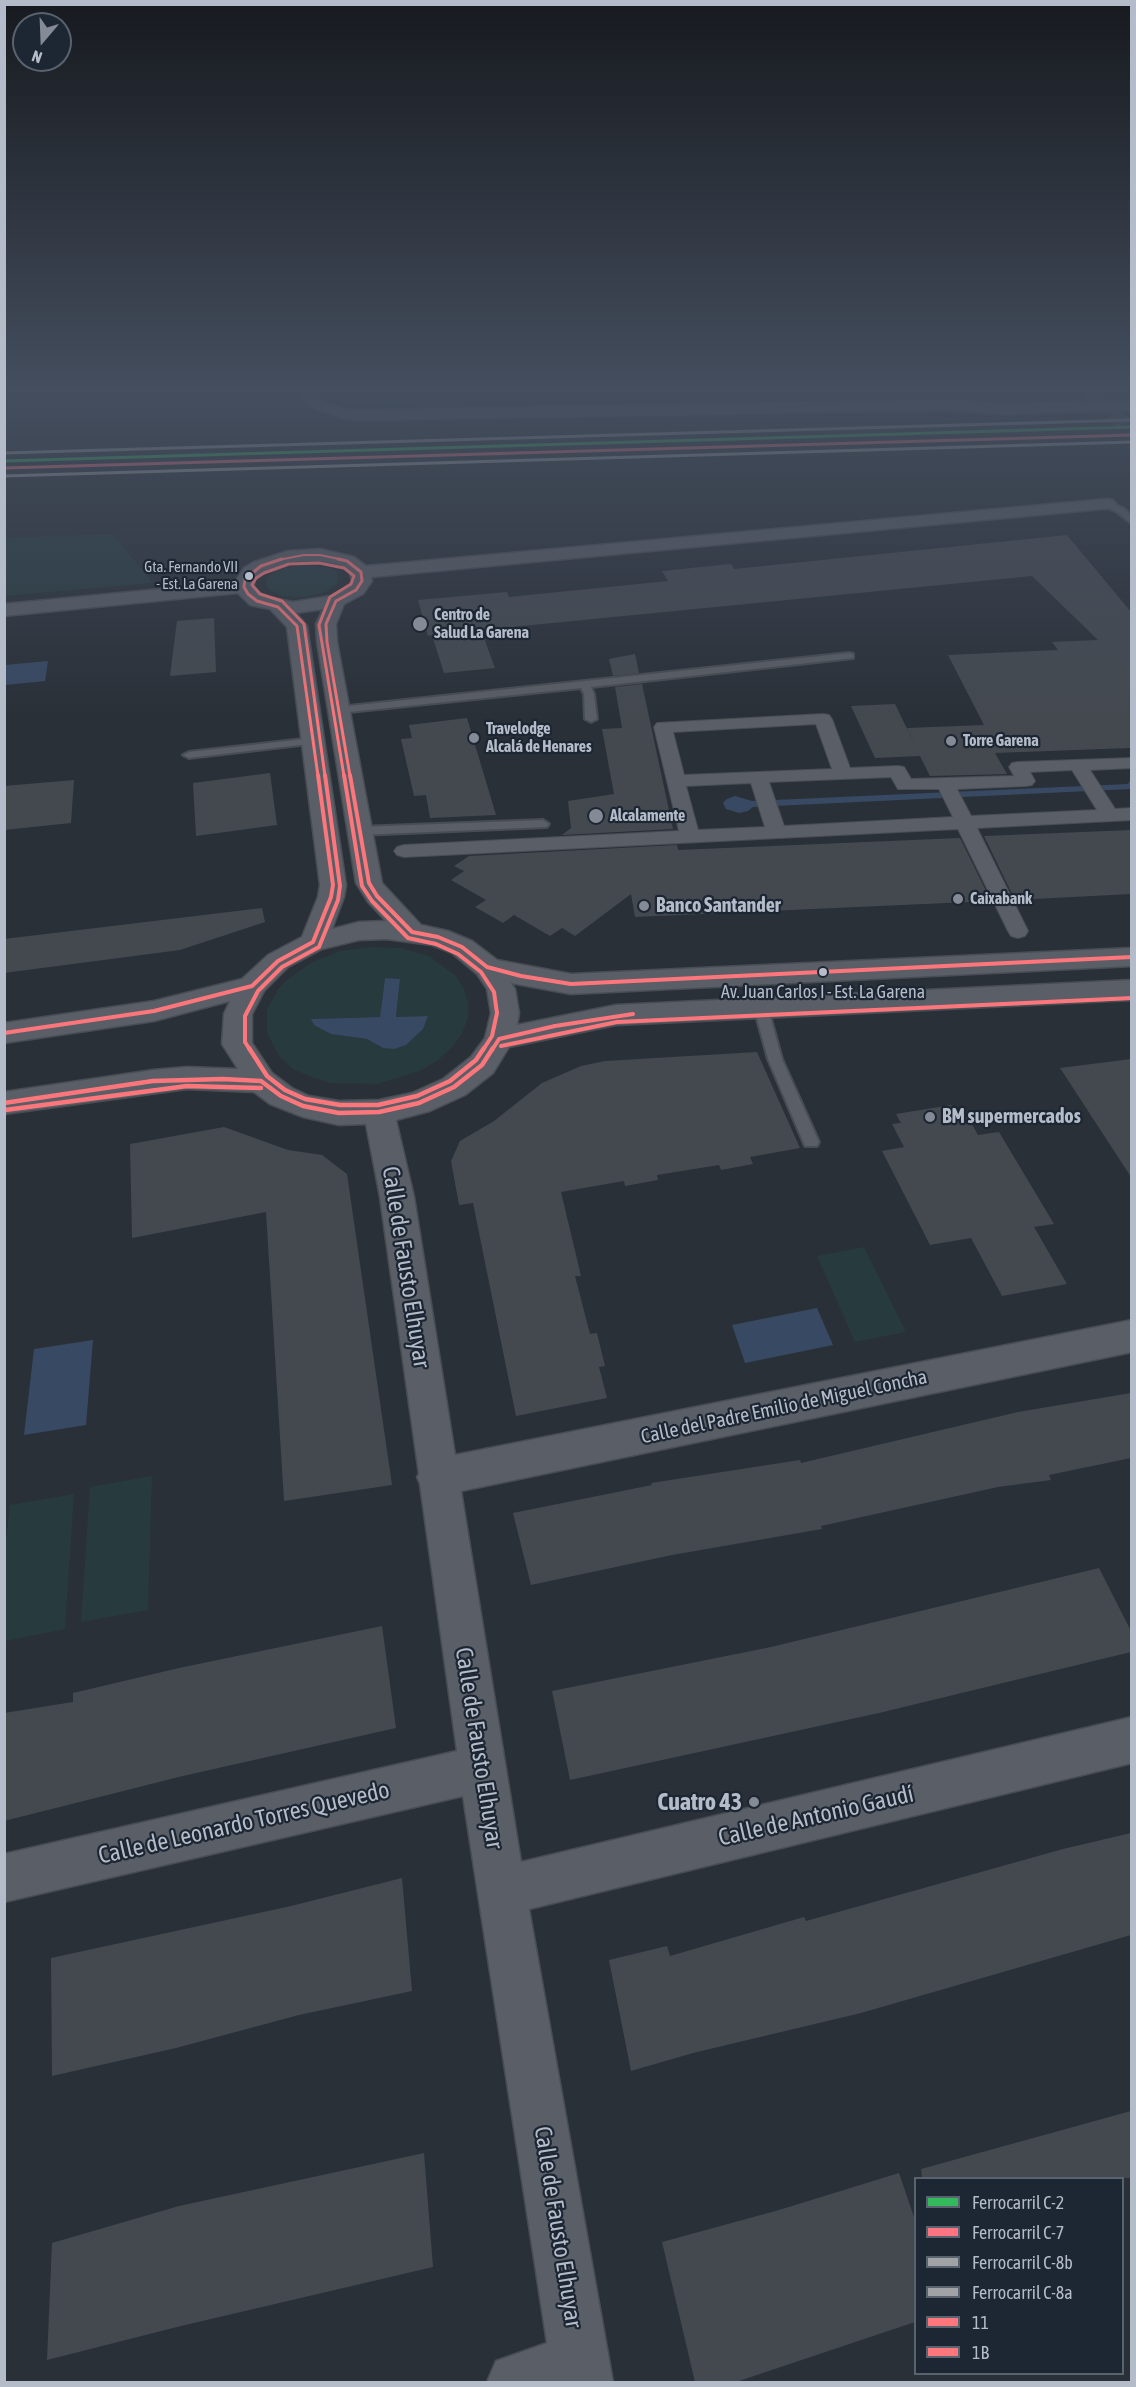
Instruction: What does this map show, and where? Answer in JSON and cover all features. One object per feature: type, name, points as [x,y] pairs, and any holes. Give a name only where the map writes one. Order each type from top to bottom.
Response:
[{"type":"street","points":[[361,572],[362,581],[356,590],[336,601],[307,607],[278,606],[257,601],[248,594],[244,587],[245,579],[251,572],[267,563],[288,557],[320,555],[334,557],[347,561],[361,572],[1107,504]]},
{"type":"street","points":[[4,610],[244,587]]},
{"type":"street","points":[[336,601],[326,624],[369,883],[377,896],[412,932]]},
{"type":"street","points":[[278,606],[297,626],[333,885],[331,897],[313,942]]},
{"type":"street","points":[[690,836],[663,727],[823,719],[843,774]]},
{"type":"street","points":[[676,781],[898,771],[904,785],[949,791],[1026,781],[1018,767],[1131,763]]},
{"type":"street","points":[[1078,765],[1109,814]]},
{"type":"street","points":[[759,778],[776,832]]},
{"type":"street","points":[[949,791],[1018,931]]},
{"type":"street","points":[[404,851],[1131,814]]},
{"type":"street","points":[[487,966],[501,989],[505,1013],[499,1039],[482,1065],[454,1087],[419,1103],[379,1112],[339,1113],[303,1106],[280,1096],[261,1081],[237,1044],[238,1014],[252,986],[278,961],[313,942],[358,932],[412,932],[438,937],[462,947],[487,966],[521,976],[571,984],[1131,957]]},
{"type":"street","points":[[4,1033],[154,1011],[252,986]]},
{"type":"street","points":[[499,1039],[616,1015],[1131,990]]},
{"type":"street","points":[[4,1103],[187,1078],[261,1081]]},
{"type":"street","name":"Calle de Fausto Elhuyar","points":[[379,1112],[396,1197],[501,1892],[582,2373]]},
{"type":"street","name":"Calle del Padre Emilio de Miguel Concha","points":[[437,1477],[1131,1336]]},
{"type":"street","name":"Calle de Antonio Gaudí","points":[[501,1892],[1131,1740]]},
{"type":"street","name":"Calle de Leonardo Torres Quevedo","points":[[4,1878],[483,1768]]},
{"type":"street","points":[[517,2382],[582,2373]]},
{"type":"lane","points":[[1107,504],[1120,510],[1131,521]]},
{"type":"lane","points":[[339,710],[849,656]]},
{"type":"lane","points":[[585,685],[589,694],[591,719]]},
{"type":"lane","points":[[189,755],[313,741]]},
{"type":"lane","points":[[360,831],[524,830],[543,824]]},
{"type":"lane","points":[[761,1008],[775,1059],[812,1142]]},
{"type":"green space","points":[[113,534],[153,583],[5,596],[5,538]]},
{"type":"green space","points":[[305,564],[331,568],[337,572],[338,583],[326,592],[303,597],[281,596],[267,588],[266,579],[276,570]]},
{"type":"green space","points":[[371,947],[401,948],[429,956],[456,976],[464,989],[468,1003],[468,1018],[462,1033],[452,1047],[438,1060],[420,1071],[377,1084],[331,1083],[293,1069],[280,1057],[267,1033],[267,1010],[278,989],[288,979],[311,963],[340,951]],"holes":[[[385,978],[400,979],[396,1017],[427,1016],[383,1048],[367,1039],[344,1034],[311,1019],[380,1017]]]},
{"type":"green space","points":[[864,1247],[906,1332],[855,1342],[817,1256]]},
{"type":"green space","points":[[152,1476],[148,1610],[81,1622],[90,1487]]},
{"type":"green space","points":[[74,1494],[65,1629],[5,1641],[4,1560],[10,1505]]},
{"type":"water","points":[[48,661],[45,681],[5,685],[5,665]]},
{"type":"water","points":[[1131,779],[1131,789],[753,807],[739,813],[726,809],[723,803],[735,796],[752,801],[1128,784]]},
{"type":"water","points":[[385,978],[400,979],[396,1017],[428,1016],[423,1029],[406,1045],[394,1049],[383,1048],[367,1039],[331,1034],[314,1025],[311,1019],[380,1017]]},
{"type":"water","points":[[817,1308],[833,1345],[745,1363],[732,1325]]},
{"type":"water","points":[[93,1340],[86,1425],[24,1435],[34,1349]]},
{"type":"building","points":[[1067,535],[1131,612],[1131,748],[995,753],[1007,774],[930,776],[920,756],[875,758],[851,706],[895,704],[918,751],[907,728],[984,725],[948,655],[1058,650],[1052,642],[1098,640],[1032,576],[481,630],[495,668],[444,673],[432,635],[428,636],[418,600],[507,592],[509,597],[668,581],[662,571],[731,564],[734,569]]},
{"type":"building","points":[[214,618],[216,672],[170,676],[177,621]]},
{"type":"building","points":[[635,654],[639,673],[613,676],[609,659]]},
{"type":"building","points":[[642,684],[673,829],[562,835],[571,828],[568,801],[614,794],[602,729],[622,728],[615,687]]},
{"type":"building","points":[[467,718],[496,815],[430,818],[426,795],[414,796],[401,739],[412,738],[409,725]]},
{"type":"building","points":[[270,773],[277,825],[196,836],[193,783]]},
{"type":"building","points":[[74,780],[71,823],[4,830],[4,786]]},
{"type":"building","points":[[1131,830],[1131,894],[1015,900],[984,836]]},
{"type":"building","points":[[960,838],[991,901],[635,917],[631,894],[575,936],[562,928],[550,936],[514,915],[503,923],[475,907],[486,900],[451,880],[464,871],[454,866],[469,856],[677,845],[678,850]]},
{"type":"building","points":[[262,908],[265,922],[180,950],[4,973],[4,939]]},
{"type":"building","points":[[757,1052],[800,1148],[750,1157],[753,1164],[721,1170],[719,1165],[657,1175],[658,1180],[625,1186],[624,1181],[561,1192],[581,1276],[575,1276],[590,1334],[597,1333],[605,1366],[599,1367],[607,1398],[516,1416],[473,1203],[459,1205],[451,1161],[460,1141],[494,1121],[542,1083],[581,1066],[605,1061]]},
{"type":"building","points":[[1131,1059],[1131,1177],[1060,1068]]},
{"type":"building","points":[[951,1105],[956,1114],[965,1112],[978,1135],[999,1132],[1054,1224],[1034,1227],[1067,1284],[1002,1296],[971,1238],[930,1245],[882,1151],[904,1147],[892,1124],[901,1123],[896,1114]]},
{"type":"building","points":[[224,1127],[288,1150],[322,1155],[347,1174],[392,1485],[284,1501],[266,1212],[132,1238],[130,1144]]},
{"type":"building","points":[[1131,1393],[1131,1458],[1049,1475],[1051,1480],[998,1487],[821,1526],[822,1529],[672,1555],[531,1585],[513,1513],[652,1485],[651,1483],[800,1460],[801,1463],[1018,1412]]},
{"type":"building","points":[[1099,1568],[1131,1631],[1131,1652],[879,1713],[570,1780],[552,1691],[771,1647]]},
{"type":"building","points":[[382,1626],[396,1728],[183,1776],[4,1821],[4,1713],[73,1702],[73,1693],[179,1668]]},
{"type":"building","points":[[1131,1833],[1131,1935],[861,2013],[693,2053],[631,2071],[609,1960],[667,1946],[670,1956],[804,1917],[806,1921],[1063,1849]]},
{"type":"building","points":[[402,1878],[412,1991],[299,2015],[176,2048],[52,2076],[51,1958],[291,1906]]},
{"type":"building","points":[[1131,2111],[1131,2178],[922,2177],[921,2169]]},
{"type":"building","points":[[424,2153],[433,2267],[47,2360],[52,2243],[179,2206]]},
{"type":"building","points":[[899,2173],[914,2217],[914,2322],[736,2382],[695,2382],[662,2242],[779,2210]]},
{"type":"transit line","name":"11","points":[[4,1033],[154,1011],[252,986],[278,961],[313,942],[331,897],[333,885],[297,626],[278,607],[257,601],[248,594],[244,587],[245,579],[261,566],[288,557],[304,555],[320,555],[347,561],[361,572],[362,581],[356,590],[336,601],[330,611],[326,624],[327,642],[369,883],[377,896],[412,932],[438,937],[462,947],[487,967],[521,976],[571,984],[1132,957]]},
{"type":"transit line","name":"1B","points":[[319,563],[344,568],[354,576],[351,584],[330,597],[319,625],[362,886],[372,901],[408,938],[436,944],[458,954],[481,972],[494,992],[497,1013],[492,1036],[476,1060],[450,1081],[417,1096],[378,1105],[340,1105],[305,1099],[285,1090],[267,1076],[245,1042],[245,1016],[258,991],[282,967],[319,947],[338,900],[340,886],[304,624],[282,601],[260,594],[252,585],[256,578],[264,573],[289,564],[319,563]]},
{"type":"transit line","name":"1B","points":[[501,1046],[617,1022],[1132,998]]},
{"type":"transit line","name":"11","points":[[4,1103],[153,1081],[223,1079],[261,1081],[281,1096],[303,1106],[339,1113],[379,1112],[419,1103],[454,1087],[482,1065],[499,1039],[555,1026],[633,1014]]},
{"type":"transit line","name":"1B","points":[[5,1110],[187,1086],[261,1088]]},
{"type":"place","name":"Gta. Fernando VII - Est. La Garena","points":[[249,576]]},
{"type":"place","name":"Centro de Salud La Garena","points":[[420,624]]},
{"type":"place","name":"Travelodge Alcalá de Henares","points":[[474,738]]},
{"type":"place","name":"Torre Garena","points":[[951,741]]},
{"type":"place","name":"Alcalamente","points":[[596,816]]},
{"type":"place","name":"Caixabank","points":[[958,899]]},
{"type":"place","name":"Banco Santander","points":[[644,906]]},
{"type":"place","name":"Av. Juan Carlos I - Est. La Garena","points":[[823,972]]},
{"type":"place","name":"BM supermercados","points":[[930,1117]]},
{"type":"place","name":"Cuatro 43","points":[[754,1802]]}]
